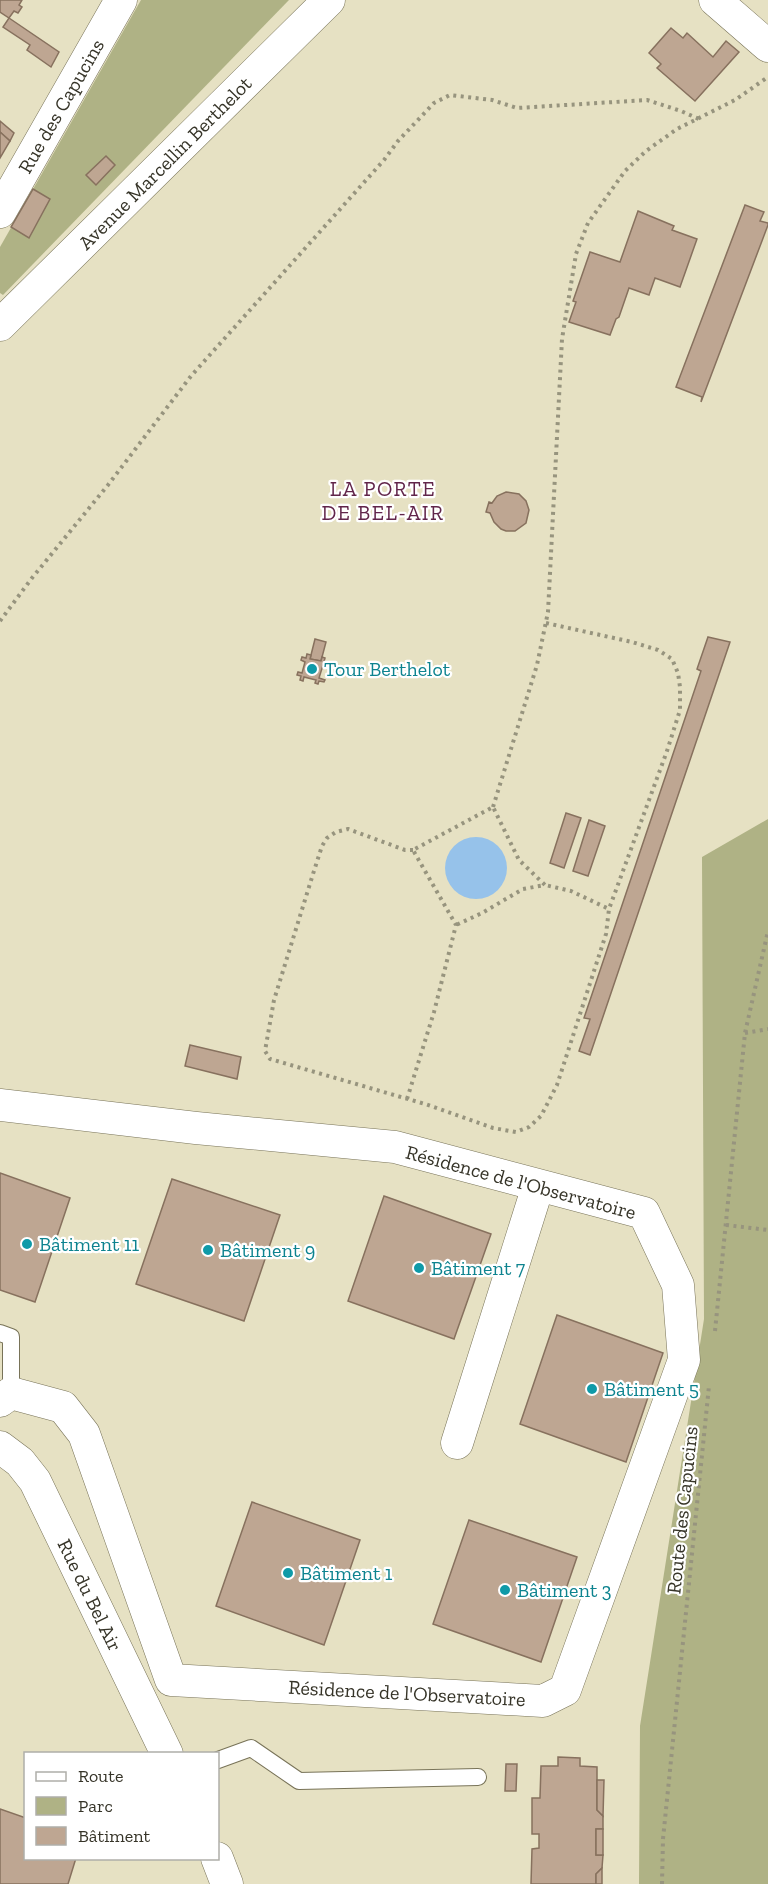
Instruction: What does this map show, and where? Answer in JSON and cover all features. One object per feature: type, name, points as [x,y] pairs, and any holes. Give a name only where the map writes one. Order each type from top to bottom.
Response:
[{"type":"street","name":"Rue des Capucins","points":[[0,212],[121,0]]},
{"type":"street","name":"Avenue Marcellin Berthelot","points":[[0,325],[329,0]]},
{"type":"street","points":[[715,0],[768,46]]},
{"type":"street","name":"Résidence de l'Observatoire","points":[[0,1105],[196,1128],[395,1147],[644,1213],[678,1285],[684,1360],[565,1690],[543,1701],[171,1680],[84,1434],[63,1407],[5,1397]]},
{"type":"street","points":[[457,1443],[538,1185]]},
{"type":"street","name":"Rue du Bel Air","points":[[0,1447],[20,1462],[35,1481],[166,1752]]},
{"type":"street","points":[[218,1860],[228,1884]]},
{"type":"lane","points":[[0,1333],[11,1337],[5,1397]]},
{"type":"lane","points":[[219,1760],[250,1748],[299,1781],[478,1777]]},
{"type":"path","points":[[545,885],[519,860],[494,807],[537,664],[546,623],[562,339],[576,254],[588,223],[625,171],[654,145],[677,129],[735,100],[768,77]]},
{"type":"path","points":[[0,621],[191,376],[434,103],[450,95],[492,100],[518,108],[647,100],[699,119]]},
{"type":"path","points":[[494,807],[413,849],[405,850],[348,829],[336,831],[327,838],[322,846],[274,1000],[265,1051],[270,1059],[407,1099],[493,1128],[516,1132],[529,1127],[541,1116],[556,1085],[574,1035],[606,934],[609,909],[667,751],[680,710],[681,687],[672,658],[658,650],[546,623]]},
{"type":"path","points":[[407,1099],[434,1012],[456,925],[413,849]]},
{"type":"path","points":[[456,925],[523,889],[545,885],[571,891],[609,909]]},
{"type":"path","points":[[715,1332],[745,1033],[768,932]]},
{"type":"path","points":[[745,1033],[768,1029]]},
{"type":"path","points":[[726,1226],[768,1230]]},
{"type":"path","name":"Route des Capucins","points":[[662,1884],[663,1839],[710,1379]]},
{"type":"green space","points":[[141,0],[289,0],[3,295],[0,293],[0,247]]},
{"type":"green space","points":[[768,819],[768,1884],[639,1884],[640,1726],[704,1319],[702,857]]},
{"type":"water","points":[[476,837],[488,839],[498,846],[505,856],[507,868],[505,880],[498,890],[488,897],[476,899],[464,897],[454,890],[447,880],[445,868],[447,856],[454,846],[464,839]]},
{"type":"building","points":[[0,0],[22,0],[19,5],[22,7],[18,13],[14,11],[9,18],[0,12]]},
{"type":"building","points":[[9,18],[59,52],[51,67],[27,50],[30,45],[3,27]]},
{"type":"building","points":[[671,28],[683,38],[687,33],[713,57],[726,41],[739,52],[695,101],[657,68],[661,64],[649,53]]},
{"type":"building","points":[[0,121],[14,133],[10,141],[0,132]]},
{"type":"building","points":[[0,132],[10,141],[0,158]]},
{"type":"building","points":[[106,156],[115,165],[96,185],[86,175]]},
{"type":"building","points":[[33,189],[50,199],[29,238],[11,227]]},
{"type":"building","points":[[745,205],[764,212],[760,221],[768,225],[701,402],[702,397],[676,387]]},
{"type":"building","points":[[638,211],[674,226],[672,230],[697,239],[680,287],[655,278],[649,295],[629,288],[610,335],[569,322],[576,302],[573,301],[590,252],[620,262]]},
{"type":"building","points":[[506,492],[519,494],[526,501],[529,510],[526,523],[515,531],[501,529],[494,522],[490,513],[486,512],[489,502],[492,503],[497,496]]},
{"type":"building","points":[[708,637],[730,642],[590,1055],[579,1051],[590,1019],[584,1018],[701,671],[697,669]]},
{"type":"building","points":[[315,639],[326,642],[321,661],[310,659]]},
{"type":"building","name":"Tour Berthelot","points":[[307,654],[311,655],[310,659],[321,661],[322,657],[325,658],[324,662],[328,663],[328,666],[323,665],[319,678],[325,680],[324,682],[319,681],[318,684],[315,683],[316,680],[304,677],[303,681],[300,680],[301,676],[297,675],[298,672],[302,673],[305,662],[301,660],[302,657],[306,658]]},
{"type":"building","points":[[566,813],[581,818],[564,868],[550,863]]},
{"type":"building","points":[[589,820],[605,826],[588,876],[573,871]]},
{"type":"building","points":[[190,1045],[241,1057],[237,1079],[185,1066]]},
{"type":"building","name":"Bâtiment 11","points":[[0,1173],[70,1198],[35,1302],[0,1290]]},
{"type":"building","name":"Bâtiment 9","points":[[172,1179],[280,1215],[244,1321],[136,1284]]},
{"type":"building","name":"Bâtiment 7","points":[[384,1196],[491,1234],[454,1339],[348,1301]]},
{"type":"building","name":"Bâtiment 5","points":[[557,1315],[663,1353],[626,1462],[520,1424]]},
{"type":"building","name":"Bâtiment 1","points":[[252,1502],[360,1540],[324,1645],[216,1606]]},
{"type":"building","name":"Bâtiment 3","points":[[469,1520],[577,1557],[541,1662],[433,1624]]},
{"type":"building","points":[[558,1757],[580,1758],[580,1766],[597,1767],[597,1810],[603,1816],[603,1829],[596,1829],[596,1855],[603,1855],[602,1868],[596,1874],[596,1884],[531,1884],[532,1849],[539,1848],[539,1834],[532,1834],[532,1798],[540,1798],[541,1766],[558,1766]]},
{"type":"building","points":[[506,1764],[517,1764],[516,1791],[505,1791]]},
{"type":"building","points":[[597,1780],[604,1780],[603,1816],[597,1810]]},
{"type":"building","points":[[0,1809],[24,1817],[24,1860],[75,1860],[68,1884],[0,1884]]},
{"type":"building","points":[[596,1829],[603,1829],[603,1855],[596,1855]]},
{"type":"building","points":[[602,1868],[602,1884],[596,1884],[596,1874]]},
{"type":"place","name":"Tour Berthelot","points":[[312,669]]},
{"type":"place","name":"Bâtiment 11","points":[[27,1244]]},
{"type":"place","name":"Bâtiment 9","points":[[208,1250]]},
{"type":"place","name":"Bâtiment 7","points":[[419,1268]]},
{"type":"place","name":"Bâtiment 5","points":[[592,1389]]},
{"type":"place","name":"Bâtiment 1","points":[[288,1573]]},
{"type":"place","name":"Bâtiment 3","points":[[505,1590]]},
{"type":"district","name":"LA PORTE DE BEL-AIR","points":[[383,501]]}]
